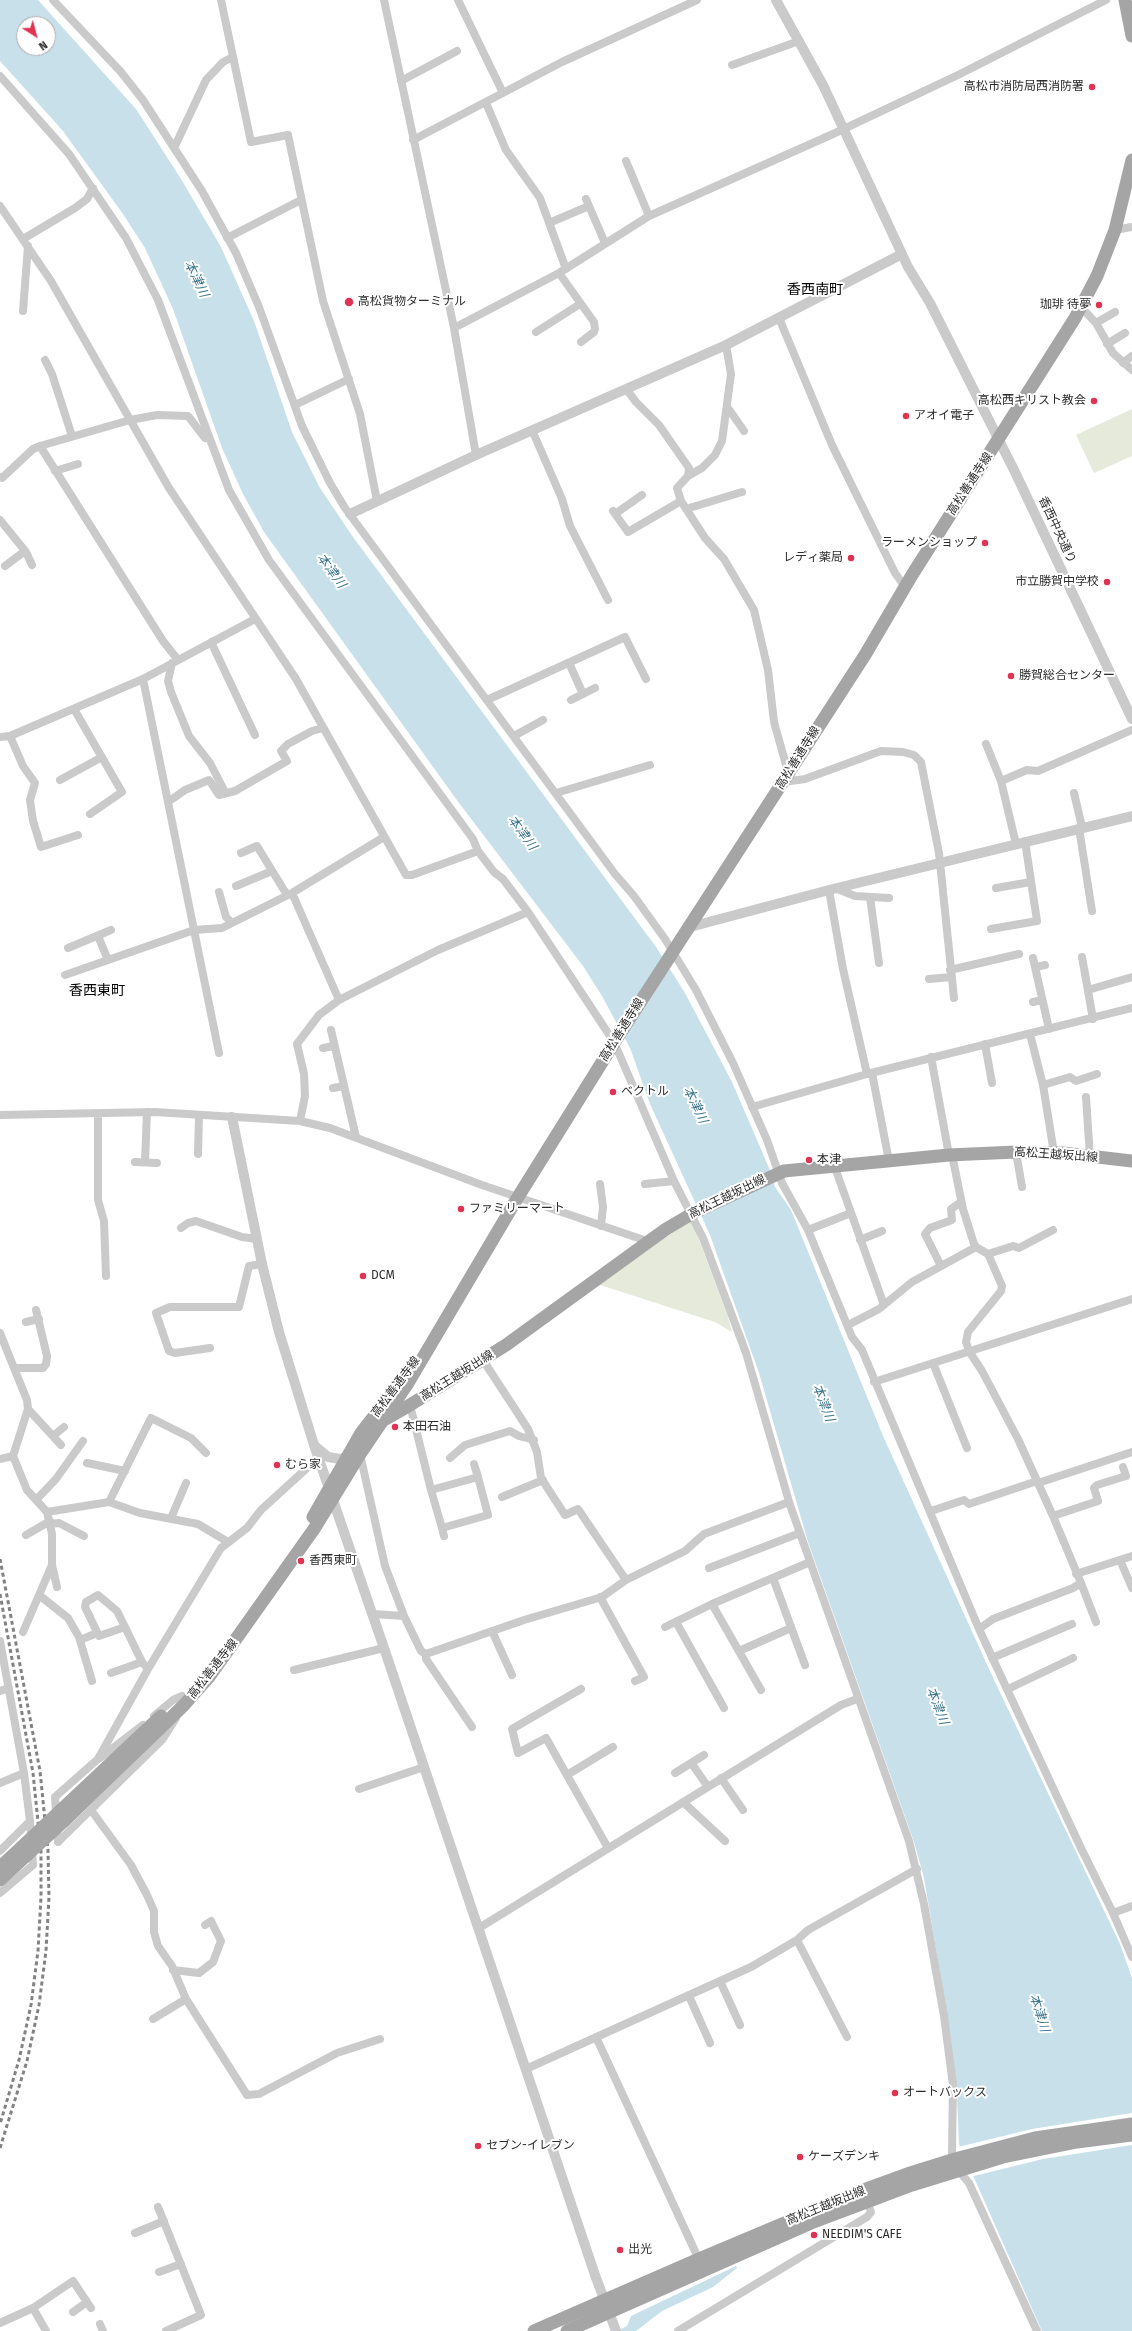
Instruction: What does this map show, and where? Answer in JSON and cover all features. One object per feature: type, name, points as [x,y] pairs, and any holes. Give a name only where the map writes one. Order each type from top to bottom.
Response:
[{"type":"main road","points":[[1125,0],[1132,36]]},
{"type":"main road","name":"高松善通寺線","points":[[0,1880],[26,1849],[210,1677],[332,1501],[431,1342],[518,1196],[617,1038],[670,955],[690,927],[906,588],[912,575],[1081,307],[1097,276],[1115,230],[1132,160]]},
{"type":"main road","name":"高松王越坂出線","points":[[382,1421],[483,1360],[523,1333],[647,1241],[694,1213],[776,1174],[791,1170],[834,1165],[951,1155],[1016,1152],[1054,1153],[1132,1161]]},
{"type":"main road","points":[[402,1388],[422,1397]]},
{"type":"main road","points":[[402,1388],[410,1405]]},
{"type":"main road","name":"高松善通寺線","points":[[183,1701],[268,1587],[308,1526],[328,1480],[347,1456],[361,1433],[402,1388]]},
{"type":"main road","name":"高松善通寺線","points":[[361,1433],[382,1421]]},
{"type":"main road","name":"高松善通寺線","points":[[0,1867],[26,1849]]},
{"type":"main road","name":"高松王越坂出線","points":[[534,2331],[699,2259],[866,2196],[960,2163],[1035,2138],[1132,2124]]},
{"type":"main road","name":"高松王越坂出線","points":[[960,2163],[1132,2135]]},
{"type":"main road","name":"高松王越坂出線","points":[[567,2331],[811,2223],[866,2196]]},
{"type":"street","points":[[53,0],[121,72],[143,100],[175,146],[236,253],[259,307],[302,426],[330,483],[350,514],[556,793],[670,955],[707,1011],[767,1140],[776,1174],[808,1230],[852,1337],[862,1350],[874,1382],[931,1512],[992,1658],[1113,1913],[1132,1957]]},
{"type":"street","points":[[222,0],[251,142],[288,136],[322,301],[360,414],[377,501]]},
{"type":"street","points":[[384,0],[454,328],[476,455]]},
{"type":"street","points":[[458,0],[503,93]]},
{"type":"street","points":[[413,140],[562,62],[696,0]]},
{"type":"street","name":"香西中央通り","points":[[776,0],[799,41],[843,128],[902,254],[930,303],[998,440],[1132,719]]},
{"type":"street","points":[[454,328],[563,271],[649,216],[958,75],[1106,0]]},
{"type":"street","points":[[732,65],[799,41]]},
{"type":"street","points":[[401,81],[457,51]]},
{"type":"street","points":[[175,146],[206,80],[223,62],[233,57]]},
{"type":"street","points":[[0,76],[69,154],[94,188],[126,238],[158,300],[211,446],[229,490],[269,560],[473,839],[478,851],[528,912],[617,1038],[674,1181],[694,1213],[746,1353],[789,1502],[857,1699],[909,1841],[917,1869],[944,2016],[953,2085],[951,2143],[1037,2331]]},
{"type":"street","points":[[486,103],[506,150],[540,198],[563,271],[580,304],[594,322],[594,332],[581,342]]},
{"type":"street","points":[[626,161],[649,216]]},
{"type":"street","points":[[23,239],[75,208],[87,199],[94,188]]},
{"type":"street","points":[[227,238],[301,200]]},
{"type":"street","points":[[549,223],[587,202],[605,243]]},
{"type":"street","points":[[0,206],[51,281],[168,488],[296,679],[406,876],[478,851]]},
{"type":"street","points":[[1115,230],[1132,227]]},
{"type":"street","points":[[23,311],[28,246]]},
{"type":"street","points":[[350,514],[476,455],[628,390],[726,345],[902,254]]},
{"type":"street","points":[[536,332],[580,304]]},
{"type":"street","points":[[1081,307],[1096,323],[1107,344],[1123,363],[1132,370]]},
{"type":"street","points":[[1096,323],[1115,312]]},
{"type":"street","points":[[779,318],[832,445],[895,573],[906,588]]},
{"type":"street","points":[[1107,344],[1125,333]]},
{"type":"street","points":[[726,345],[731,374],[728,408],[722,440],[715,455],[702,468],[688,476],[676,488],[686,509],[705,538],[724,559],[754,610],[768,670],[774,722],[785,777],[805,779],[881,751],[903,752],[914,755],[922,762],[940,863],[954,998]]},
{"type":"street","points":[[1123,363],[1132,356]]},
{"type":"street","points":[[45,360],[52,374],[72,436]]},
{"type":"street","points":[[295,405],[349,379]]},
{"type":"street","points":[[628,390],[636,402],[659,425],[688,468],[688,476]]},
{"type":"street","points":[[728,408],[744,431]]},
{"type":"street","points":[[1,480],[33,449],[72,436],[130,420],[163,415],[188,416],[211,446]]},
{"type":"street","points":[[532,430],[562,499],[570,526],[608,600]]},
{"type":"street","points":[[40,446],[175,662],[168,681],[170,692],[189,736],[210,763],[225,792]]},
{"type":"street","points":[[55,471],[78,464]]},
{"type":"street","points":[[686,509],[742,492]]},
{"type":"street","points":[[642,495],[614,513],[628,532],[681,501]]},
{"type":"street","points":[[0,520],[24,551],[32,565]]},
{"type":"street","points":[[5,566],[24,551]]},
{"type":"street","points":[[0,737],[10,736],[143,679],[255,619]]},
{"type":"street","points":[[487,700],[625,637],[646,679]]},
{"type":"street","points":[[211,642],[255,735]]},
{"type":"street","points":[[569,663],[583,694]]},
{"type":"street","points":[[143,679],[219,1053]]},
{"type":"street","points":[[571,700],[595,688]]},
{"type":"street","points":[[74,709],[122,792],[90,814]]},
{"type":"street","points":[[514,736],[543,720]]},
{"type":"street","points":[[168,802],[185,790],[209,780],[220,795],[225,792],[235,791],[287,761],[281,752],[288,744],[312,731],[323,728]]},
{"type":"street","points":[[1001,781],[1027,770],[1038,771],[1132,730]]},
{"type":"street","points":[[10,736],[23,766],[35,783],[30,800],[33,821],[41,847],[78,835]]},
{"type":"street","points":[[986,744],[1001,781],[1020,842],[1031,882],[1037,921],[991,929]]},
{"type":"street","points":[[60,780],[102,757]]},
{"type":"street","points":[[556,793],[650,765]]},
{"type":"street","points":[[1074,793],[1081,828],[1092,911]]},
{"type":"street","points":[[690,927],[832,889],[1020,842],[1132,816]]},
{"type":"street","points":[[65,975],[194,930],[222,928],[290,894],[384,837]]},
{"type":"street","points":[[241,853],[257,846],[272,870],[290,894],[339,1000]]},
{"type":"street","points":[[236,886],[272,870]]},
{"type":"street","points":[[996,888],[1031,882]]},
{"type":"street","points":[[832,889],[855,896],[889,898]]},
{"type":"street","points":[[832,889],[843,969],[870,1073],[889,1161]]},
{"type":"street","points":[[219,892],[226,917],[232,923]]},
{"type":"street","points":[[870,897],[879,963]]},
{"type":"street","points":[[300,1121],[305,1096],[305,1081],[298,1044],[319,1015],[339,1000],[438,950],[528,912]]},
{"type":"street","points":[[68,948],[111,930]]},
{"type":"street","points":[[98,936],[108,960]]},
{"type":"street","points":[[929,980],[1019,954]]},
{"type":"street","points":[[1082,957],[1093,1019]]},
{"type":"street","points":[[1033,958],[1049,1029]]},
{"type":"street","points":[[1036,967],[1045,964]]},
{"type":"street","points":[[1088,990],[1132,977]]},
{"type":"street","points":[[1033,1002],[1042,1000]]},
{"type":"street","points":[[752,1107],[931,1057],[1093,1019],[1132,1008]]},
{"type":"street","points":[[331,1030],[356,1137]]},
{"type":"street","points":[[1030,1034],[1043,1085],[1054,1153]]},
{"type":"street","points":[[985,1044],[992,1083]]},
{"type":"street","points":[[323,1048],[334,1046]]},
{"type":"street","points":[[931,1057],[961,1202],[976,1247],[988,1254],[1002,1286],[1001,1291],[968,1332],[966,1342],[969,1351],[986,1378],[1053,1516],[1096,1622]]},
{"type":"street","points":[[1043,1085],[1070,1077],[1076,1081],[1097,1074]]},
{"type":"street","points":[[333,1088],[344,1086]]},
{"type":"street","points":[[1086,1097],[1090,1157]]},
{"type":"street","points":[[145,1162],[147,1112]]},
{"type":"street","points":[[0,1115],[147,1112],[300,1121],[356,1137],[482,1185],[647,1241]]},
{"type":"street","points":[[98,1114],[98,1200],[104,1221],[106,1276]]},
{"type":"street","points":[[198,1154],[199,1115]]},
{"type":"street","points":[[232,1116],[262,1264],[279,1332],[318,1458],[328,1480],[332,1501],[373,1614],[603,2300],[616,2331]]},
{"type":"street","points":[[1016,1152],[1022,1187]]},
{"type":"street","points":[[135,1162],[157,1163]]},
{"type":"street","points":[[834,1165],[884,1305]]},
{"type":"street","points":[[645,1184],[674,1181]]},
{"type":"street","points":[[600,1184],[603,1207],[601,1226]]},
{"type":"street","points":[[941,1266],[926,1234],[930,1228],[952,1220],[951,1209],[961,1202]]},
{"type":"street","points":[[808,1230],[850,1213]]},
{"type":"street","points":[[181,1228],[188,1223],[196,1221],[242,1237],[257,1239]]},
{"type":"street","points":[[988,1254],[1013,1246],[1019,1248],[1053,1230]]},
{"type":"street","points":[[860,1240],[882,1231]]},
{"type":"street","points":[[848,1325],[884,1305],[912,1282],[976,1247]]},
{"type":"street","points":[[210,1348],[175,1353],[169,1351],[156,1313],[170,1307],[239,1307],[249,1266],[262,1264]]},
{"type":"street","points":[[874,1382],[1132,1299]]},
{"type":"street","points":[[14,1368],[43,1368],[46,1364],[47,1356],[36,1310]]},
{"type":"street","points":[[26,1322],[38,1319]]},
{"type":"street","points":[[0,1333],[27,1400],[28,1409],[13,1456],[27,1490],[47,1512],[51,1523],[52,1565],[57,1587]]},
{"type":"street","points":[[483,1360],[534,1440],[537,1463],[543,1480],[565,1516],[578,1509],[626,1580]]},
{"type":"street","points":[[932,1363],[967,1448]]},
{"type":"street","points":[[410,1405],[443,1532],[491,1514],[474,1464]]},
{"type":"street","points":[[28,1409],[61,1445]]},
{"type":"street","points":[[109,1502],[151,1418],[191,1438],[206,1453]]},
{"type":"street","points":[[53,1436],[64,1427]]},
{"type":"street","points":[[450,1458],[466,1445],[510,1430],[519,1436],[534,1440]]},
{"type":"street","points":[[36,1500],[56,1479],[83,1441]]},
{"type":"street","points":[[314,1444],[328,1457],[340,1460],[347,1456]]},
{"type":"street","points":[[931,1512],[964,1500],[969,1504],[1132,1452]]},
{"type":"street","points":[[360,1454],[386,1566],[404,1616],[421,1651],[426,1654]]},
{"type":"street","points":[[0,1459],[13,1456]]},
{"type":"street","points":[[98,1759],[148,1669],[221,1548],[247,1528],[261,1510],[318,1458]]},
{"type":"street","points":[[87,1463],[125,1472]]},
{"type":"street","points":[[1053,1516],[1098,1501],[1094,1488],[1097,1485],[1126,1476],[1123,1467]]},
{"type":"street","points":[[328,1480],[341,1480],[349,1472]]},
{"type":"street","points":[[431,1490],[478,1477]]},
{"type":"street","points":[[502,1497],[543,1480]]},
{"type":"street","points":[[171,1518],[186,1483]]},
{"type":"street","points":[[47,1512],[109,1502],[140,1513],[198,1524],[228,1542]]},
{"type":"street","points":[[426,1654],[492,1631],[600,1597],[626,1580],[685,1551],[704,1534],[789,1502]]},
{"type":"street","points":[[26,1535],[51,1523],[59,1522],[84,1536]]},
{"type":"street","points":[[709,1568],[800,1533]]},
{"type":"street","points":[[1076,1574],[1132,1556]]},
{"type":"street","points":[[1120,1560],[1132,1588]]},
{"type":"street","points":[[665,1627],[712,1604],[810,1562]]},
{"type":"street","points":[[23,1632],[52,1565]]},
{"type":"street","points":[[773,1578],[805,1665]]},
{"type":"street","points":[[979,1629],[993,1619],[1072,1588],[1081,1583]]},
{"type":"street","points":[[39,1595],[68,1618],[80,1640],[92,1680]]},
{"type":"street","points":[[125,1627],[99,1636],[85,1607],[86,1602],[98,1595],[117,1611],[125,1627],[142,1662],[148,1669]]},
{"type":"street","points":[[600,1597],[644,1677],[635,1681]]},
{"type":"street","points":[[712,1604],[761,1690]]},
{"type":"street","points":[[373,1614],[404,1616]]},
{"type":"street","points":[[676,1622],[724,1708]]},
{"type":"street","points":[[992,1658],[1072,1624]]},
{"type":"street","points":[[739,1651],[791,1628]]},
{"type":"street","points":[[492,1631],[512,1675]]},
{"type":"street","points":[[80,1640],[97,1633]]},
{"type":"street","points":[[0,1641],[24,1773],[30,1821],[33,1865],[0,1893]]},
{"type":"street","points":[[294,1670],[384,1648]]},
{"type":"street","points":[[426,1654],[426,1659],[472,1727]]},
{"type":"street","points":[[1008,1689],[1073,1658]]},
{"type":"street","points":[[111,1673],[142,1662]]},
{"type":"street","points":[[0,1691],[9,1688]]},
{"type":"street","points":[[581,1689],[512,1729],[518,1753],[546,1738],[608,1848]]},
{"type":"street","points":[[479,1928],[841,1705],[857,1699]]},
{"type":"street","points":[[173,1700],[183,1701],[162,1740],[58,1842],[55,1797],[98,1759],[173,1700]]},
{"type":"street","points":[[567,1775],[613,1747]]},
{"type":"street","points":[[675,1773],[704,1756]]},
{"type":"street","points":[[692,1764],[708,1787]]},
{"type":"street","points":[[359,1789],[424,1767]]},
{"type":"street","points":[[0,1783],[24,1773]]},
{"type":"street","points":[[721,1778],[743,1810]]},
{"type":"street","points":[[683,1802],[726,1841]]},
{"type":"street","points":[[91,1810],[131,1865],[154,1911],[154,1932],[158,1946],[173,1970],[186,2000],[247,2094],[259,2094],[337,2053],[380,2040]]},
{"type":"street","points":[[0,1850],[30,1821]]},
{"type":"street","points":[[526,2069],[751,1967],[797,1940],[808,1930],[917,1869]]},
{"type":"street","points":[[1113,1913],[1132,1906]]},
{"type":"street","points":[[173,1970],[199,1972],[213,1962],[221,1941],[211,1921],[205,1925]]},
{"type":"street","points":[[797,1940],[847,2037]]},
{"type":"street","points":[[720,1981],[740,2025]]},
{"type":"street","points":[[689,1996],[710,2043]]},
{"type":"street","points":[[153,2019],[186,2000]]},
{"type":"street","points":[[596,2037],[704,2271]]},
{"type":"street","points":[[678,2331],[867,2217],[871,2212],[866,2196]]},
{"type":"street","points":[[158,2207],[201,2315],[166,2331]]},
{"type":"street","points":[[135,2233],[164,2221]]},
{"type":"street","points":[[158,2272],[181,2264]]},
{"type":"street","points":[[0,2323],[33,2308],[72,2281],[89,2305],[73,2312]]},
{"type":"street","points":[[33,2308],[46,2331]]},
{"type":"green space","points":[[1132,409],[1132,456],[1094,473],[1076,435]]},
{"type":"green space","points":[[692,1221],[728,1317],[732,1332],[715,1322],[597,1284],[653,1242]]},
{"type":"water","name":"本津川","points":[[0,0],[38,0],[52,16],[16,16],[16,56],[56,56],[56,20],[136,109],[181,179],[221,247],[254,321],[292,432],[320,488],[353,537],[656,947],[685,993],[732,1082],[769,1168],[775,1187],[791,1210],[883,1436],[995,1682],[1120,1944],[1132,1978],[1132,2331],[1042,2331],[959,2144],[957,2096],[949,2026],[924,1878],[914,1842],[808,1542],[759,1373],[710,1235],[650,1104],[630,1048],[602,996],[583,966],[459,803],[264,532],[243,494],[222,448],[173,309],[145,248],[123,214],[63,131],[0,61]]},
{"type":"water","points":[[736,2266],[737,2268],[713,2287],[662,2311],[636,2331],[617,2331],[627,2326],[631,2316]]},
{"type":"pier","points":[[1132,2113],[1132,2145],[1043,2159],[970,2177],[958,2147],[1032,2129]]},
{"type":"railway","points":[[0,1559],[40,1771],[48,1850],[49,1897],[46,1951],[39,2005],[27,2061],[0,2148]]},
{"type":"railway","points":[[0,1594],[33,1773],[41,1851],[41,1897],[38,1951],[31,2005],[19,2060],[0,2124]]},
{"type":"place","name":"高松市消防局西消防署","points":[[1092,87]]},
{"type":"place","name":"高松貨物ターミナル","points":[[349,302]]},
{"type":"place","name":"珈琲 待夢","points":[[1099,305]]},
{"type":"place","name":"高松西キリスト教会","points":[[1094,401]]},
{"type":"place","name":"アオイ電子","points":[[906,416]]},
{"type":"place","name":"ラーメンショップ","points":[[985,543]]},
{"type":"place","name":"レディ薬局","points":[[851,558]]},
{"type":"place","name":"市立勝賀中学校","points":[[1107,582]]},
{"type":"place","name":"勝賀総合センター","points":[[1011,676]]},
{"type":"place","name":"ベクトル","points":[[613,1092]]},
{"type":"place","name":"本津","points":[[809,1160]]},
{"type":"place","name":"ファミリーマート","points":[[461,1209]]},
{"type":"place","name":"DCM","points":[[363,1276]]},
{"type":"place","name":"本田石油","points":[[395,1427]]},
{"type":"place","name":"むら家","points":[[277,1465]]},
{"type":"place","name":"香西東町","points":[[301,1561]]},
{"type":"place","name":"オートバックス","points":[[895,2093]]},
{"type":"place","name":"セブン-イレブン","points":[[478,2146]]},
{"type":"place","name":"ケーズデンキ","points":[[800,2157]]},
{"type":"place","name":"NEEDIM'S CAFE","points":[[814,2235]]},
{"type":"place","name":"出光","points":[[620,2250]]},
{"type":"district","name":"香西南町","points":[[815,290]]},
{"type":"district","name":"香西東町","points":[[97,991]]}]
